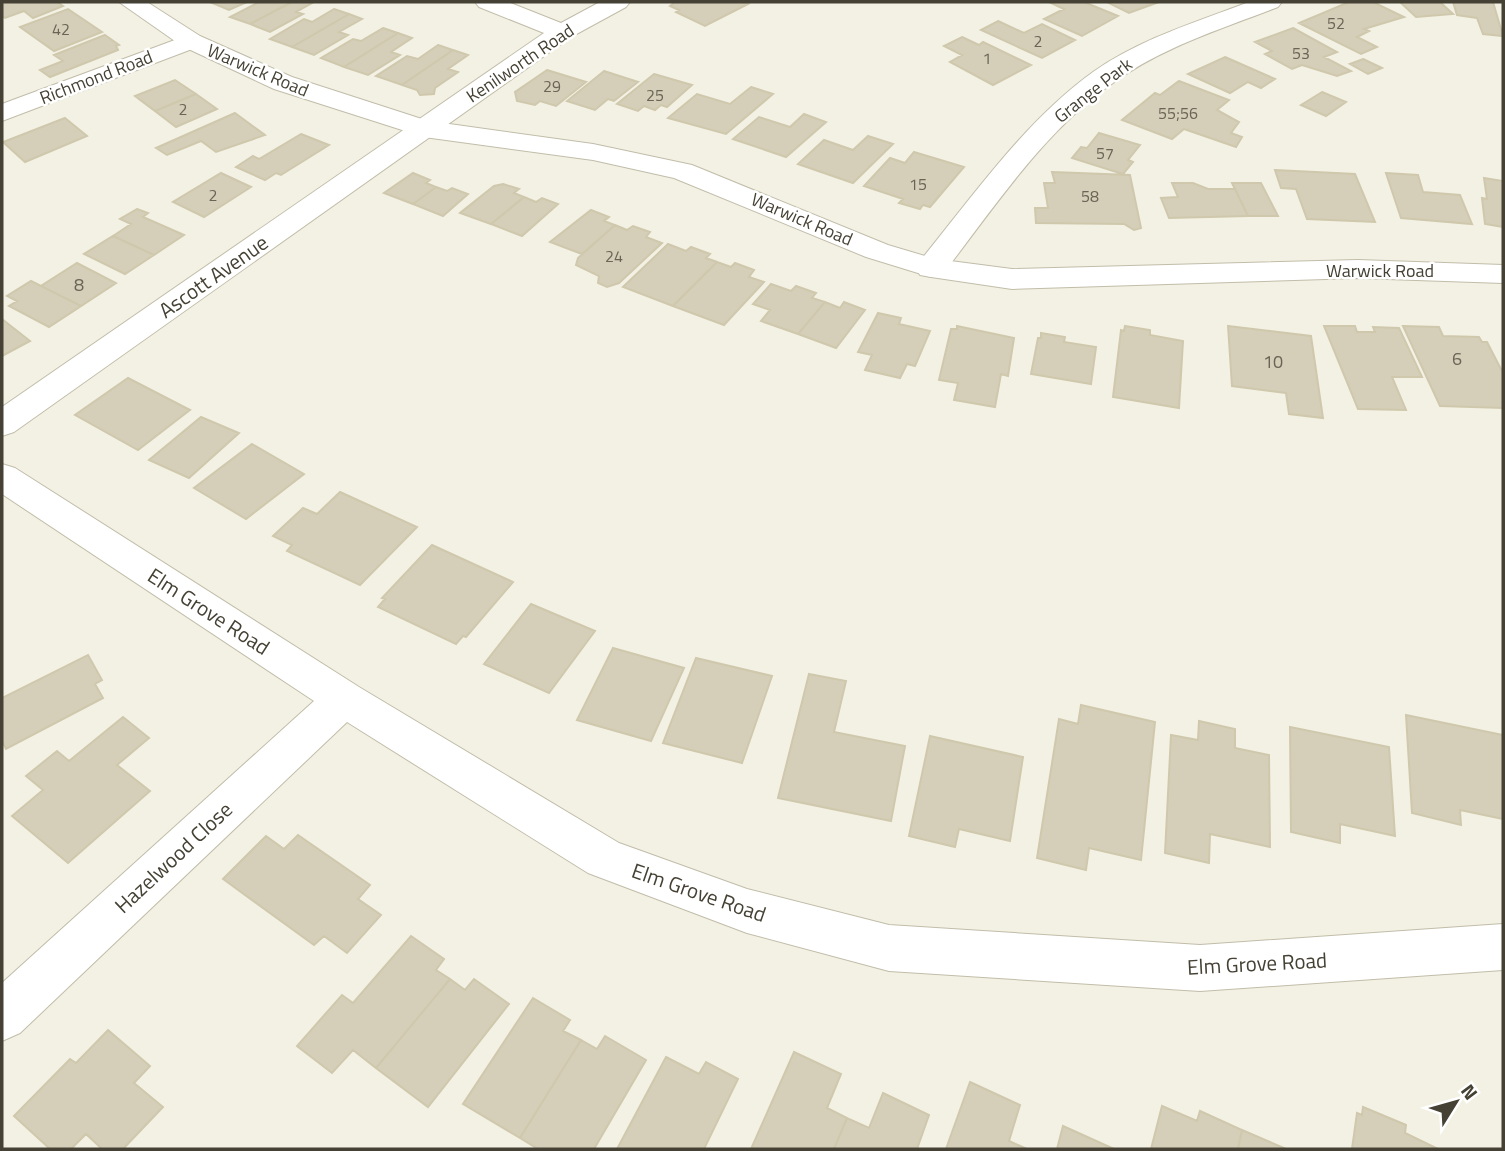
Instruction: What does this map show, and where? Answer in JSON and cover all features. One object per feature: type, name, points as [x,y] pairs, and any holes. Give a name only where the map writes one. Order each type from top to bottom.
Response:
[{"type":"street","name":"Warwick Road","points":[[131,2],[191,41],[283,83],[424,128],[593,152],[682,171],[877,251],[931,268],[1012,279],[1358,269],[1503,275]]},
{"type":"street","points":[[487,2],[562,32]]},
{"type":"street","name":"Kenilworth Road","points":[[424,128],[562,32],[618,2]]},
{"type":"street","name":"Grange Park","points":[[931,268],[1066,107],[1131,59],[1270,2]]},
{"type":"street","name":"Richmond Road","points":[[2,113],[191,41]]},
{"type":"street","name":"Ascott Avenue","points":[[2,424],[424,128]]},
{"type":"street","name":"Elm Grove Road","points":[[2,477],[344,699],[604,858],[747,911],[889,948],[1200,968],[1503,947]]},
{"type":"street","name":"Hazelwood Close","points":[[2,1016],[344,699]]},
{"type":"building","points":[[2,2],[57,2],[63,6],[33,18],[24,11],[5,18],[2,16]]},
{"type":"building","points":[[210,2],[247,2],[229,10]]},
{"type":"building","points":[[259,2],[292,2],[250,24],[230,17]]},
{"type":"building","points":[[292,2],[314,2],[296,12],[303,14],[270,32],[250,24]]},
{"type":"building","points":[[675,2],[748,4],[705,26],[676,12],[679,10],[670,6]]},
{"type":"building","points":[[1049,2],[1084,2],[1118,16],[1082,36],[1044,19],[1064,9]]},
{"type":"building","points":[[1107,2],[1159,2],[1129,13]]},
{"type":"building","points":[[1349,2],[1373,2],[1404,17],[1364,29],[1369,31],[1357,37],[1377,47],[1361,54],[1299,23]]},
{"type":"building","points":[[1400,2],[1440,2],[1453,14],[1416,17]]},
{"type":"building","points":[[1453,2],[1493,2],[1503,36],[1483,34],[1477,18],[1457,15]]},
{"type":"building","points":[[68,9],[102,32],[54,51],[20,27]]},
{"type":"building","points":[[334,9],[349,14],[292,47],[270,39],[304,19],[312,22]]},
{"type":"building","points":[[349,14],[362,19],[339,32],[348,35],[314,55],[292,47]]},
{"type":"building","points":[[998,21],[1024,33],[1042,24],[1075,40],[1042,58],[981,30]]},
{"type":"building","points":[[383,28],[398,33],[344,67],[321,58],[353,39],[361,41]]},
{"type":"building","points":[[1293,28],[1337,52],[1324,57],[1351,71],[1337,76],[1302,65],[1292,69],[1265,54],[1272,51],[1255,42]]},
{"type":"building","points":[[398,33],[412,38],[391,52],[400,55],[368,75],[344,67]]},
{"type":"building","points":[[105,35],[119,45],[116,46],[118,50],[50,77],[40,70],[63,61],[54,55]]},
{"type":"building","points":[[962,37],[979,45],[983,42],[1031,65],[993,85],[950,62],[962,55],[944,46]]},
{"type":"building","points":[[438,45],[453,50],[402,85],[376,76],[407,56],[418,59]]},
{"type":"building","points":[[453,50],[468,55],[448,69],[458,72],[435,88],[434,94],[420,95],[417,90],[402,85]]},
{"type":"building","points":[[1225,57],[1275,79],[1261,88],[1248,82],[1230,93],[1188,74]]},
{"type":"building","points":[[1363,59],[1382,68],[1368,74],[1350,64]]},
{"type":"building","points":[[547,70],[586,82],[556,106],[540,101],[535,105],[517,101],[515,92]]},
{"type":"building","points":[[604,71],[638,82],[614,101],[608,99],[595,110],[567,101]]},
{"type":"building","points":[[654,74],[692,85],[667,107],[661,105],[655,110],[644,106],[638,111],[617,104]]},
{"type":"building","points":[[175,80],[196,94],[155,111],[135,96]]},
{"type":"building","points":[[1179,81],[1229,100],[1217,110],[1239,122],[1231,133],[1242,137],[1236,147],[1184,129],[1172,139],[1122,120],[1155,93],[1160,95]]},
{"type":"building","points":[[751,87],[773,94],[726,134],[668,118],[697,94],[730,104]]},
{"type":"building","points":[[1322,92],[1346,102],[1326,116],[1301,105]]},
{"type":"building","points":[[196,94],[217,109],[176,127],[155,111]]},
{"type":"building","points":[[235,113],[265,135],[216,152],[201,141],[167,155],[156,148]]},
{"type":"building","points":[[804,114],[826,122],[786,157],[733,139],[759,117],[790,127]]},
{"type":"building","points":[[65,118],[87,136],[25,162],[3,142]]},
{"type":"building","points":[[1099,133],[1140,145],[1128,160],[1133,162],[1123,174],[1072,158],[1081,147],[1087,148]]},
{"type":"building","points":[[301,134],[329,145],[281,175],[276,173],[265,180],[236,167],[253,156],[259,159]]},
{"type":"building","points":[[868,136],[893,144],[853,183],[798,164],[824,140],[853,150]]},
{"type":"building","points":[[914,152],[964,167],[930,207],[923,205],[920,209],[899,203],[903,199],[864,186],[890,158],[905,163]]},
{"type":"building","points":[[1275,170],[1355,174],[1375,222],[1307,219],[1296,189],[1281,188]]},
{"type":"building","points":[[1052,172],[1130,175],[1141,228],[1134,230],[1124,224],[1036,223],[1035,208],[1048,208],[1044,183],[1055,183]]},
{"type":"building","points":[[221,173],[251,187],[204,217],[173,202]]},
{"type":"building","points":[[413,173],[430,180],[426,183],[436,187],[413,204],[384,193]]},
{"type":"building","points":[[1386,173],[1418,175],[1423,192],[1460,195],[1472,224],[1401,218]]},
{"type":"building","points":[[1484,178],[1503,181],[1503,227],[1485,224],[1482,198],[1487,199]]},
{"type":"building","points":[[1172,183],[1193,183],[1208,189],[1235,189],[1248,216],[1169,218],[1161,198],[1178,197]]},
{"type":"building","points":[[1232,183],[1261,183],[1278,216],[1248,216]]},
{"type":"building","points":[[503,184],[519,189],[514,193],[524,197],[491,224],[460,213],[494,186]]},
{"type":"building","points":[[436,187],[447,191],[452,188],[468,194],[443,216],[413,204]]},
{"type":"building","points":[[524,197],[536,202],[542,198],[558,204],[522,236],[491,224]]},
{"type":"building","points":[[137,209],[148,213],[143,217],[184,235],[154,255],[113,236],[131,224],[120,219]]},
{"type":"building","points":[[591,210],[609,217],[604,221],[615,225],[582,254],[550,242]]},
{"type":"building","points":[[615,225],[627,230],[633,226],[650,232],[646,237],[662,243],[619,283],[607,287],[598,283],[599,276],[576,265],[578,258]]},
{"type":"building","points":[[113,236],[154,255],[125,274],[84,254]]},
{"type":"building","points":[[668,244],[686,251],[691,247],[710,254],[706,258],[717,262],[673,306],[623,287]]},
{"type":"building","points":[[717,262],[731,267],[735,263],[754,270],[749,277],[764,282],[724,325],[673,306]]},
{"type":"building","points":[[77,263],[116,283],[81,306],[41,286]]},
{"type":"building","points":[[31,281],[81,306],[49,327],[9,306],[17,301],[7,296]]},
{"type":"building","points":[[771,284],[791,291],[796,286],[816,293],[812,298],[825,302],[798,334],[761,321],[770,310],[753,304]]},
{"type":"building","points":[[825,302],[840,308],[844,302],[865,310],[836,348],[798,334]]},
{"type":"building","points":[[878,313],[901,318],[899,324],[930,331],[915,366],[907,364],[900,378],[865,370],[872,355],[858,352]]},
{"type":"building","points":[[2,319],[30,341],[2,356]]},
{"type":"building","points":[[957,326],[1014,338],[1008,376],[1001,374],[995,407],[954,400],[958,383],[939,380],[951,329],[957,329]]},
{"type":"building","points":[[1125,326],[1150,330],[1150,335],[1183,341],[1179,408],[1113,397],[1121,330],[1124,331]]},
{"type":"building","points":[[1228,326],[1311,336],[1323,418],[1289,414],[1286,393],[1232,386]]},
{"type":"building","points":[[1324,326],[1355,326],[1357,332],[1375,332],[1373,327],[1399,328],[1422,377],[1392,377],[1406,410],[1358,409]]},
{"type":"building","points":[[1403,326],[1439,327],[1443,336],[1479,337],[1482,342],[1487,342],[1503,373],[1503,408],[1440,406]]},
{"type":"building","points":[[1041,333],[1065,337],[1064,342],[1096,347],[1091,384],[1031,374]]},
{"type":"building","points":[[128,378],[190,410],[138,450],[75,415]]},
{"type":"building","points":[[201,417],[239,433],[189,478],[149,460]]},
{"type":"building","points":[[252,444],[304,474],[246,519],[194,488]]},
{"type":"building","points":[[340,492],[417,527],[360,585],[287,551],[292,545],[273,536],[303,508],[317,514]]},
{"type":"building","points":[[432,545],[513,582],[466,637],[463,636],[456,644],[378,607],[385,599],[382,598]]},
{"type":"building","points":[[531,604],[595,631],[549,693],[484,664]]},
{"type":"building","points":[[613,648],[684,668],[651,741],[577,720]]},
{"type":"building","points":[[88,655],[102,680],[95,684],[103,698],[6,749],[2,741],[2,698]]},
{"type":"building","points":[[696,658],[772,676],[742,763],[663,743]]},
{"type":"building","points":[[809,674],[846,681],[834,732],[905,746],[891,821],[778,798]]},
{"type":"building","points":[[1081,705],[1155,722],[1141,860],[1089,848],[1086,870],[1037,858],[1059,719],[1078,724]]},
{"type":"building","points":[[1406,715],[1503,735],[1503,819],[1460,810],[1461,825],[1412,813]]},
{"type":"building","points":[[123,717],[149,738],[117,765],[150,791],[68,863],[12,816],[43,790],[26,776],[57,751],[69,761]]},
{"type":"building","points":[[1199,721],[1235,729],[1235,748],[1269,755],[1270,847],[1210,834],[1209,863],[1165,853],[1171,735],[1198,740]]},
{"type":"building","points":[[1290,727],[1389,747],[1395,836],[1340,824],[1340,843],[1291,832]]},
{"type":"building","points":[[930,736],[1023,757],[1010,841],[959,829],[955,847],[909,836]]},
{"type":"building","points":[[298,835],[370,885],[358,899],[381,915],[347,953],[324,936],[314,945],[223,879],[266,836],[284,849]]},
{"type":"building","points":[[411,936],[444,959],[436,970],[450,979],[376,1068],[353,1050],[332,1073],[297,1046],[342,995],[353,1003]]},
{"type":"building","points":[[450,979],[465,990],[474,979],[509,1004],[428,1107],[376,1068]]},
{"type":"building","points":[[533,998],[570,1020],[563,1031],[581,1040],[520,1138],[463,1104]]},
{"type":"building","points":[[108,1030],[150,1066],[134,1083],[163,1107],[123,1149],[102,1149],[86,1134],[71,1149],[50,1149],[14,1116],[70,1059],[76,1063]]},
{"type":"building","points":[[605,1036],[646,1060],[594,1149],[538,1149],[520,1138],[581,1040],[597,1049]]},
{"type":"building","points":[[794,1052],[841,1074],[827,1108],[847,1118],[834,1149],[751,1149]]},
{"type":"building","points":[[666,1057],[699,1074],[706,1062],[738,1079],[704,1149],[617,1149]]},
{"type":"building","points":[[970,1082],[1020,1105],[1009,1141],[1027,1149],[946,1149]]},
{"type":"building","points":[[883,1093],[929,1115],[917,1149],[834,1149],[847,1118],[869,1128]]},
{"type":"building","points":[[1162,1106],[1197,1121],[1200,1111],[1242,1130],[1238,1149],[1151,1149]]},
{"type":"building","points":[[1363,1107],[1406,1125],[1405,1133],[1438,1149],[1352,1149],[1357,1113],[1362,1115]]},
{"type":"building","points":[[1063,1126],[1114,1149],[1057,1149]]},
{"type":"building","points":[[1242,1130],[1286,1149],[1238,1149]]}]
